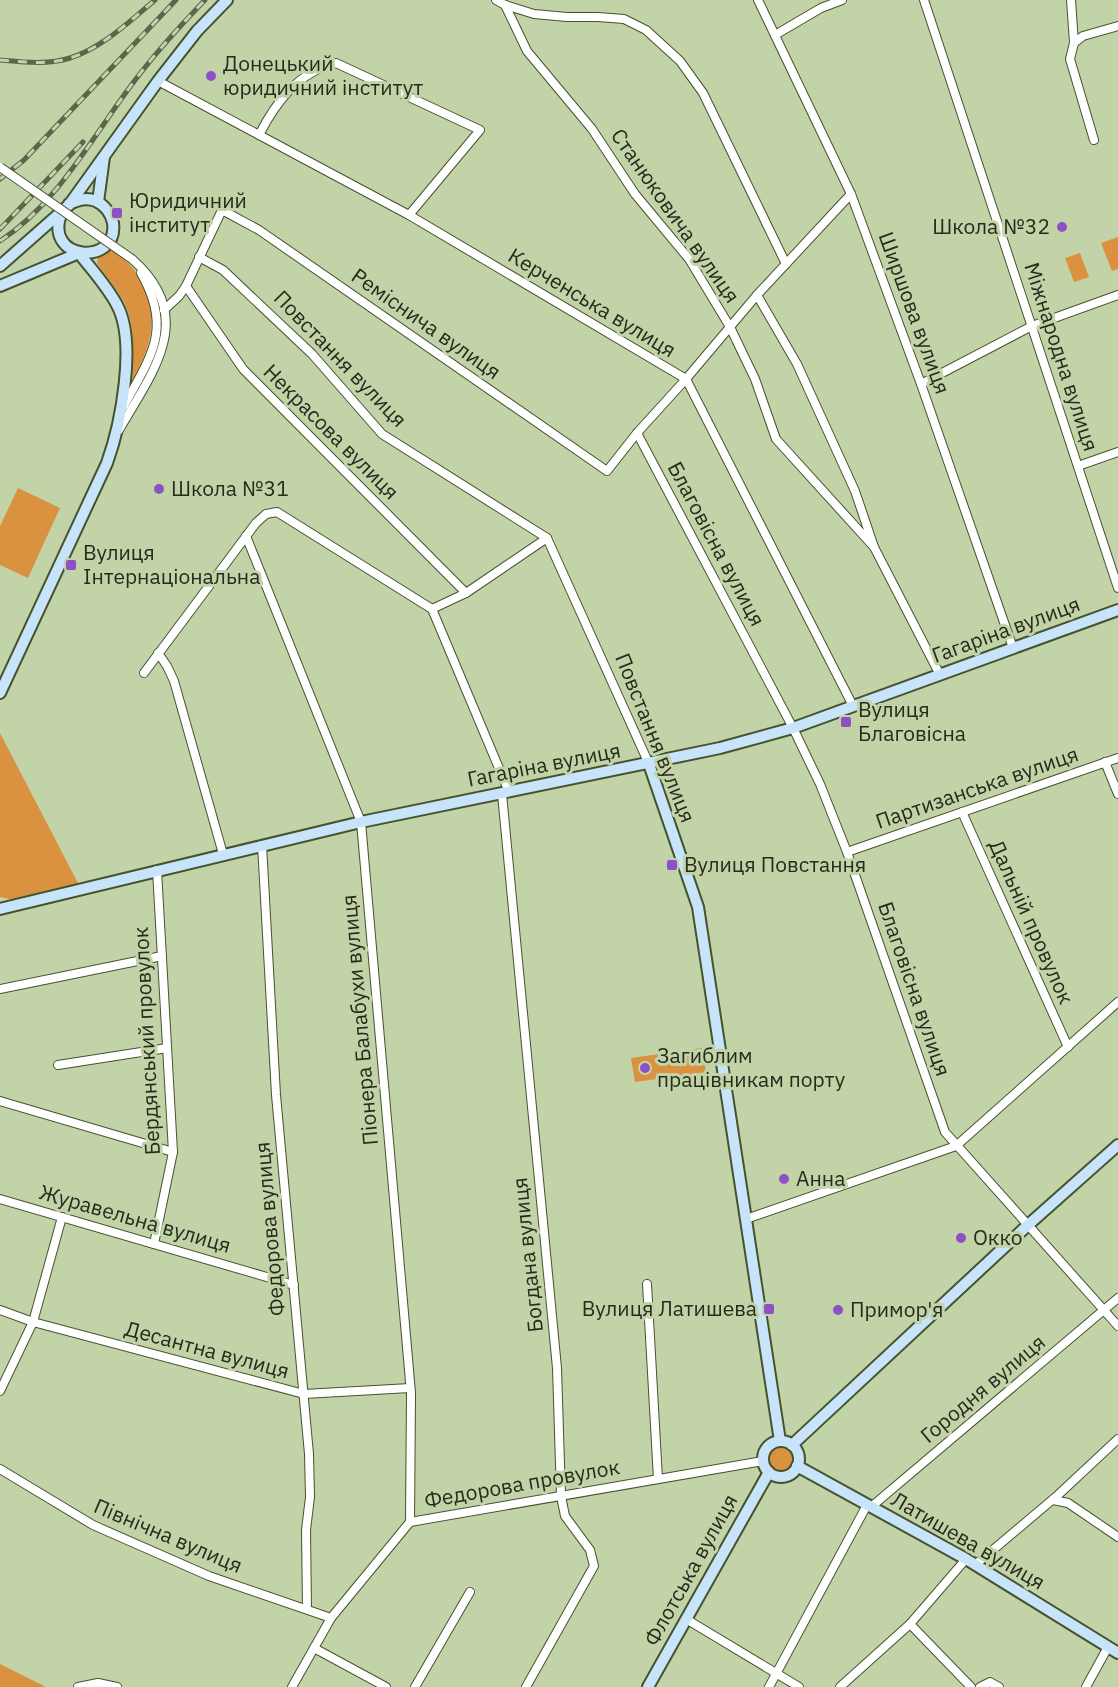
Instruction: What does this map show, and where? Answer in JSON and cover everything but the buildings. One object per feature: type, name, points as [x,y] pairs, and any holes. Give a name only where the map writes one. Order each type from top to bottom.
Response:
[{"type":"street","points":[[0,266],[65,208],[78,200],[88,199],[106,208],[113,223],[109,240],[97,251],[88,254],[79,253],[71,249],[60,236],[59,219],[65,208],[158,81],[197,31],[227,0]]},
{"type":"street","points":[[496,0],[534,14],[624,19],[636,23],[655,38],[680,61],[703,93],[786,264]]},
{"type":"street","name":"Ширшова вулиця","points":[[758,0],[851,195],[921,384],[1013,648]]},
{"type":"street","points":[[775,35],[821,8],[842,0]]},
{"type":"street","name":"Міжнародна вулиця","points":[[924,0],[1118,588]]},
{"type":"street","points":[[1071,0],[1074,43],[1070,59],[1094,140]]},
{"type":"street","name":"Станюковича вулиця","points":[[505,5],[527,51],[592,129],[635,194],[689,260],[730,327],[755,379],[776,439],[874,548]]},
{"type":"street","points":[[1074,43],[1083,36],[1118,26]]},
{"type":"street","points":[[259,135],[285,93],[296,82],[324,66],[336,63],[480,130],[409,215]]},
{"type":"street","name":"Керченська вулиця","points":[[158,81],[409,215],[686,379],[853,706]]},
{"type":"street","points":[[98,202],[104,156]]},
{"type":"street","points":[[0,167],[132,259],[153,282],[160,295],[166,330],[163,350],[116,436],[98,481],[0,693]]},
{"type":"street","points":[[637,433],[757,295],[851,195]]},
{"type":"street","name":"Реміснича вулиця","points":[[200,257],[222,210],[259,231],[607,471],[637,433]]},
{"type":"street","points":[[92,271],[97,251]]},
{"type":"street","points":[[79,253],[117,304],[123,325],[125,364],[122,410],[116,436]]},
{"type":"street","points":[[0,286],[79,253]]},
{"type":"street","points":[[164,310],[186,286],[200,257]]},
{"type":"street","name":"Повстання вулиця","points":[[200,257],[223,270],[312,354],[382,434],[547,538],[649,764],[698,907],[780,1441]]},
{"type":"street","points":[[122,410],[151,358],[157,335],[153,298],[148,284],[132,259]]},
{"type":"street","name":"Некрасова вулиця","points":[[186,286],[243,369],[466,593]]},
{"type":"street","name":"Станюковича вулиця","points":[[757,295],[805,382],[855,491],[874,548],[940,675]]},
{"type":"street","points":[[921,384],[1032,326],[1118,295]]},
{"type":"street","name":"Благовісна вулиця","points":[[637,433],[793,728],[820,784],[847,852],[945,1132],[1118,1326]]},
{"type":"street","points":[[1078,466],[1118,452]]},
{"type":"street","points":[[144,673],[246,536],[266,514],[277,512],[432,609],[466,593],[547,538]]},
{"type":"street","name":"Піонера Балабухи вулиця","points":[[246,536],[362,822],[410,1388],[410,1522]]},
{"type":"street","name":"Богдана вулиця","points":[[432,609],[505,793],[557,1368],[561,1496],[565,1516],[594,1557],[594,1566],[526,1687]]},
{"type":"street","name":"Гагаріна вулиця","points":[[0,909],[362,822],[720,748],[793,728],[1118,610]]},
{"type":"street","points":[[158,654],[174,681],[223,854]]},
{"type":"street","name":"Партизанська вулиця","points":[[847,852],[1118,758]]},
{"type":"street","points":[[1105,762],[1118,794]]},
{"type":"street","name":"Дальній провулок","points":[[963,812],[1068,1047]]},
{"type":"street","name":"Федорова вулиця","points":[[262,845],[276,1095],[309,1454],[310,1497],[306,1530],[307,1609]]},
{"type":"street","name":"Бердянський провулок","points":[[154,1244],[173,1152],[157,870]]},
{"type":"street","points":[[0,902],[18,905]]},
{"type":"street","points":[[0,989],[162,956]]},
{"type":"street","points":[[746,1219],[956,1146],[1118,1002]]},
{"type":"street","points":[[58,1065],[167,1048]]},
{"type":"street","points":[[0,1101],[173,1152]]},
{"type":"street","points":[[792,1445],[1028,1225],[1118,1145]]},
{"type":"street","name":"Журавельна вулиця","points":[[0,1199],[294,1285]]},
{"type":"street","points":[[0,1391],[33,1322],[62,1216]]},
{"type":"street","points":[[647,1284],[658,1479]]},
{"type":"street","name":"Городня вулиця","points":[[869,1506],[1118,1298]]},
{"type":"street","name":"Десантна вулиця","points":[[0,1310],[33,1322],[304,1394],[410,1388]]},
{"type":"street","points":[[840,1687],[910,1624],[970,1562],[1053,1500],[1118,1439]]},
{"type":"street","points":[[780,1441],[792,1445],[799,1459],[797,1466],[788,1476],[781,1477],[769,1472],[763,1461],[763,1454],[767,1447],[773,1442],[780,1441]]},
{"type":"street","name":"Федорова провулок","points":[[331,1617],[410,1522],[763,1461]]},
{"type":"street","name":"Латишева вулиця","points":[[797,1466],[970,1562],[1113,1650]]},
{"type":"street","name":"Північна вулиця","points":[[0,1469],[93,1525],[209,1576],[331,1617]]},
{"type":"street","name":"Флотська вулиця","points":[[648,1687],[769,1472]]},
{"type":"street","points":[[1065,1489],[1065,1498],[1068,1503]]},
{"type":"street","points":[[1053,1500],[1068,1503],[1118,1537]]},
{"type":"street","points":[[769,1687],[869,1506]]},
{"type":"street","points":[[415,1687],[470,1592]]},
{"type":"street","points":[[292,1687],[331,1617]]},
{"type":"street","points":[[686,1619],[799,1687]]},
{"type":"street","points":[[910,1624],[972,1687]]},
{"type":"street","points":[[314,1648],[386,1687]]},
{"type":"street","points":[[1086,1687],[1113,1650]]},
{"type":"street","points":[[980,1687],[990,1682],[999,1687]]},
{"type":"street","points":[[78,1687],[98,1683],[117,1687]]},
{"type":"shaded area","points":[[1118,237],[1118,269],[1112,271],[1101,243]]},
{"type":"shaded area","points":[[108,247],[128,262],[141,279],[151,308],[150,338],[132,383],[133,342],[128,311],[118,292],[97,263],[99,253]]},
{"type":"shaded area","points":[[1080,253],[1089,277],[1074,282],[1065,258]]},
{"type":"shaded area","points":[[18,488],[60,508],[28,578],[0,565],[0,526]]},
{"type":"shaded area","points":[[0,733],[79,885],[18,901],[0,897]]},
{"type":"shaded area","points":[[702,1048],[706,1072],[635,1082],[631,1058]]},
{"type":"shaded area","points":[[781,1447],[790,1450],[793,1459],[790,1468],[781,1471],[772,1468],[769,1459],[772,1450]]},
{"type":"shaded area","points":[[0,1664],[44,1686],[44,1687],[0,1687]]},
{"type":"railway","points":[[0,60],[53,62],[70,58],[93,48],[115,33],[155,0]]},
{"type":"railway","points":[[0,179],[24,160],[176,0]]},
{"type":"railway","points":[[0,241],[38,210],[85,152],[145,67],[205,0]]},
{"type":"railway","points":[[0,229],[83,142]]},
{"type":"place","name":"Донецький юридичний інститут","points":[[211,76]]},
{"type":"place","name":"Юридичний інститут","points":[[117,213]]},
{"type":"place","name":"Школа №32","points":[[1062,227]]},
{"type":"place","name":"Школа №31","points":[[159,489]]},
{"type":"place","name":"Вулиця Інтернаціональна","points":[[71,565]]},
{"type":"place","name":"Вулиця Благовісна","points":[[846,722]]},
{"type":"place","name":"Вулиця Повстання","points":[[672,865]]},
{"type":"place","name":"Загиблим працівникам порту","points":[[645,1068]]},
{"type":"place","name":"Анна","points":[[784,1179]]},
{"type":"place","name":"Окко","points":[[961,1238]]},
{"type":"place","name":"Вулиця Латишева","points":[[769,1309]]},
{"type":"place","name":"Примор'я","points":[[838,1310]]}]
